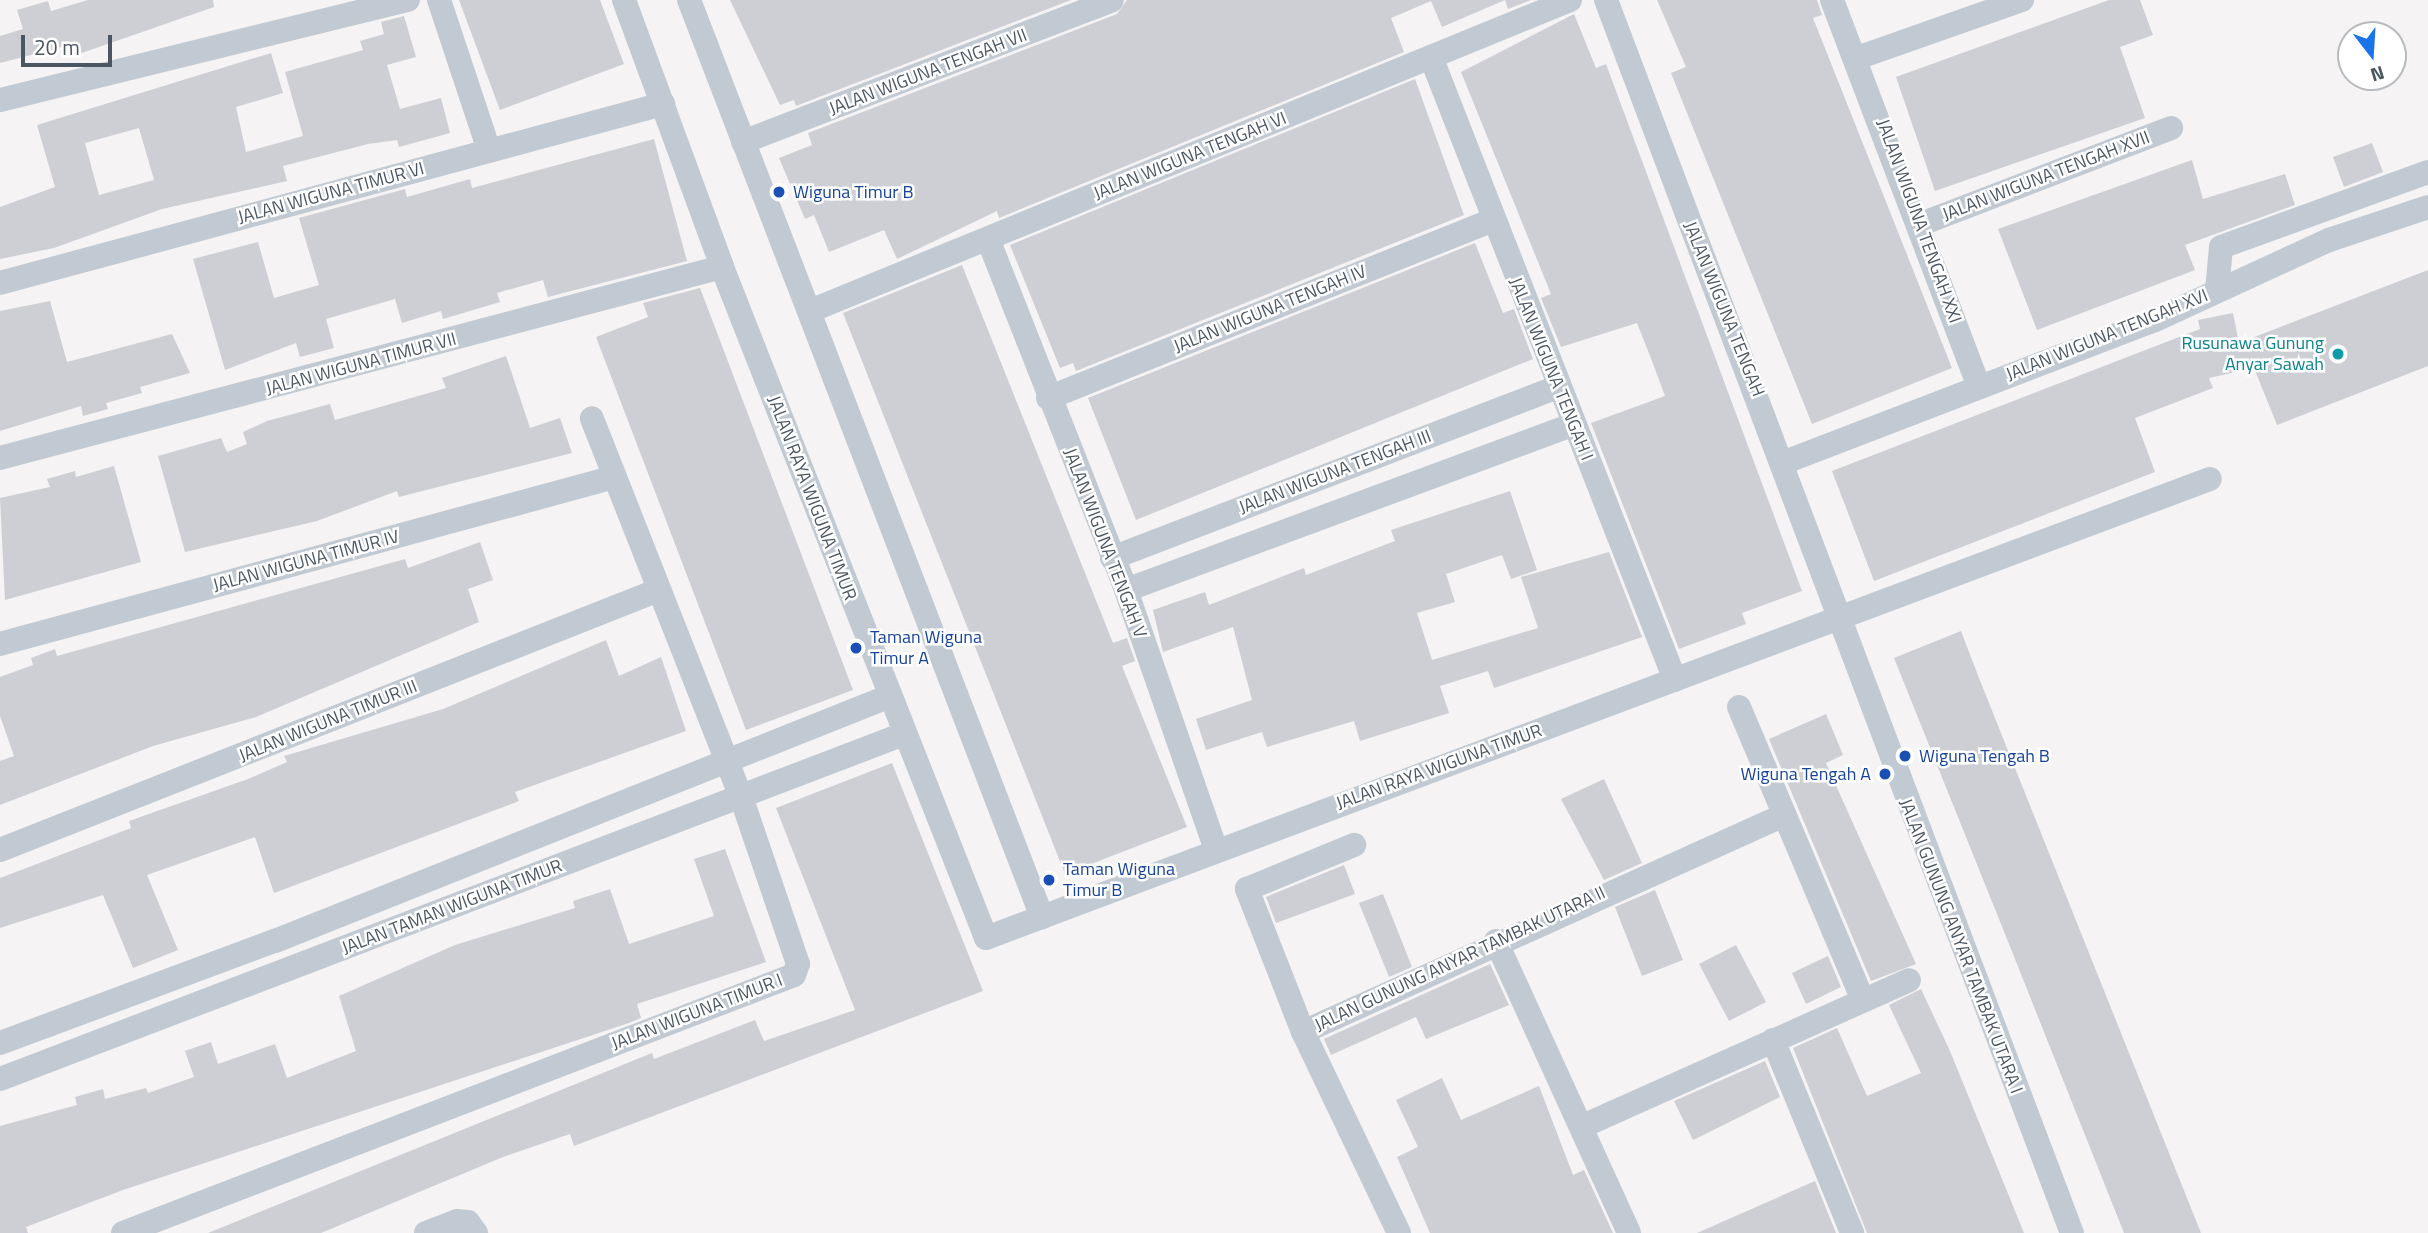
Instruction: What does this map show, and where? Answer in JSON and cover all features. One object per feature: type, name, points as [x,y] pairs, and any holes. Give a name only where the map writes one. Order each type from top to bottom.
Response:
[{"type":"street","points":[[0,100],[408,0]]},
{"type":"street","points":[[439,0],[489,150]]},
{"type":"street","name":"JALAN RAYA WIGUNA TIMUR","points":[[624,0],[722,267],[986,938],[1838,619]]},
{"type":"street","points":[[689,0],[1042,917]]},
{"type":"street","name":"JALAN WIGUNA TENGAH VII","points":[[743,142],[1112,0]]},
{"type":"street","name":"JALAN WIGUNA TENGAH VI","points":[[810,311],[1570,0]]},
{"type":"street","name":"JALAN WIGUNA TENGAH","points":[[1606,0],[1785,462],[1838,619]]},
{"type":"street","name":"JALAN WIGUNA TENGAH XXI","points":[[1832,0],[1857,58],[1979,386]]},
{"type":"street","points":[[1857,58],[2022,0]]},
{"type":"street","name":"JALAN WIGUNA TENGAH I","points":[[1431,57],[1492,220],[1675,680]]},
{"type":"street","name":"JALAN WIGUNA TIMUR VI","points":[[0,283],[663,104]]},
{"type":"street","name":"JALAN WIGUNA TENGAH XVII","points":[[1920,224],[2171,128]]},
{"type":"street","points":[[2217,291],[2221,247],[2428,172]]},
{"type":"street","name":"JALAN WIGUNA TENGAH XVI","points":[[1785,462],[2217,291],[2329,240],[2428,207]]},
{"type":"street","name":"JALAN WIGUNA TENGAH IV","points":[[1048,398],[1492,220]]},
{"type":"street","name":"JALAN WIGUNA TENGAH V","points":[[988,239],[1048,398],[1126,590],[1216,850]]},
{"type":"street","name":"JALAN WIGUNA TIMUR VII","points":[[0,458],[722,267]]},
{"type":"street","name":"JALAN WIGUNA TENGAH III","points":[[1112,558],[1559,386]]},
{"type":"street","name":"JALAN WIGUNA TIMUR I","points":[[123,1233],[794,975],[798,964],[741,797],[611,478],[593,418]]},
{"type":"street","points":[[1126,590],[1573,425]]},
{"type":"street","name":"JALAN WIGUNA TIMUR IV","points":[[0,644],[611,478]]},
{"type":"street","points":[[1838,619],[2210,479]]},
{"type":"street","name":"JALAN WIGUNA TIMUR III","points":[[0,850],[656,591]]},
{"type":"street","name":"JALAN GUNUNG ANYAR TAMBAK UTARA I","points":[[1838,619],[2072,1233]]},
{"type":"street","name":"JALAN TAMAN WIGUNA TIMUR","points":[[0,1043],[275,941],[726,759],[890,696]]},
{"type":"street","points":[[1739,707],[1863,1000]]},
{"type":"street","name":"JALAN TAMAN WIGUNA TIMUR","points":[[0,1079],[904,734]]},
{"type":"street","name":"JALAN GUNUNG ANYAR TAMBAK UTARA II","points":[[1399,1233],[1303,1032],[1496,941],[1784,815]]},
{"type":"street","points":[[1303,1032],[1247,889],[1354,845]]},
{"type":"street","points":[[275,941],[286,970]]},
{"type":"street","points":[[1496,941],[1583,1126],[1629,1233]]},
{"type":"street","points":[[1583,1126],[1909,980]]},
{"type":"street","points":[[1773,1040],[1852,1233]]},
{"type":"street","points":[[426,1233],[472,1227]]},
{"type":"building","points":[[88,0],[213,0],[214,7],[76,55],[73,44],[0,63],[0,36],[23,29],[17,10],[48,1],[51,11]]},
{"type":"building","points":[[459,0],[600,0],[624,64],[500,110]]},
{"type":"building","points":[[730,0],[1071,0],[796,106],[794,100],[780,105]]},
{"type":"building","points":[[1127,0],[1505,0],[1442,27],[1431,1],[1391,18],[1404,52],[999,218],[997,211],[897,259],[884,230],[829,252],[814,215],[805,219],[779,158],[812,145],[808,133],[1117,14]]},
{"type":"building","points":[[1505,0],[1531,0],[1508,9]]},
{"type":"building","points":[[1657,0],[1817,0],[1822,15],[1813,18],[1952,368],[1812,424],[1671,73],[1686,67]]},
{"type":"building","points":[[2109,0],[2140,0],[2153,35],[2120,47],[2145,118],[1935,191],[1896,77]]},
{"type":"building","points":[[1574,14],[1596,68],[1606,64],[1802,591],[1742,613],[1746,624],[1679,649],[1591,423],[1665,396],[1652,361],[1637,323],[1561,347],[1541,298],[1551,294],[1461,72]]},
{"type":"building","points":[[404,16],[416,57],[387,65],[400,109],[441,98],[450,133],[399,147],[397,140],[368,144],[283,166],[287,181],[162,209],[54,248],[0,259],[0,207],[55,187],[37,125],[271,53],[283,93],[236,107],[246,152],[303,136],[285,72],[363,50],[360,41],[384,34],[381,22]],"holes":[[[139,128],[154,180],[99,195],[85,143]]]},
{"type":"building","points":[[1415,79],[1464,215],[1076,371],[1073,363],[1060,368],[1010,245]]},
{"type":"building","points":[[654,139],[687,261],[548,297],[543,280],[497,293],[500,302],[443,319],[441,311],[402,323],[395,299],[326,319],[334,348],[300,357],[296,343],[225,370],[193,259],[258,242],[274,298],[319,285],[299,218],[405,189],[407,197],[470,179],[472,188]]},
{"type":"building","points":[[2372,143],[2383,172],[2344,187],[2333,157]]},
{"type":"building","points":[[2192,160],[2203,199],[2285,174],[2295,205],[2185,245],[2195,270],[2037,330],[1998,229]]},
{"type":"building","points":[[1475,243],[1503,313],[1514,309],[1533,359],[1136,520],[1088,398]]},
{"type":"building","points":[[962,265],[1113,643],[1127,638],[1135,661],[1122,666],[1187,827],[1065,874],[843,313]]},
{"type":"building","points":[[2428,270],[2428,366],[2277,425],[2254,368],[2209,378],[2213,388],[2135,418],[2155,472],[1874,581],[1832,471],[2200,329],[2198,320],[2233,313],[2239,343]]},
{"type":"building","points":[[700,288],[853,690],[746,730],[596,337],[648,317],[643,303]]},
{"type":"building","points":[[50,301],[67,362],[172,334],[190,373],[140,387],[142,393],[106,403],[108,409],[83,416],[81,406],[0,431],[0,311]]},
{"type":"building","points":[[506,356],[530,428],[560,418],[572,453],[399,497],[397,491],[317,521],[185,552],[158,456],[221,438],[227,452],[247,444],[243,432],[267,421],[330,404],[335,420],[446,388],[442,378]]},
{"type":"building","points":[[114,466],[141,562],[5,600],[0,498],[50,487],[47,479],[75,471],[76,477]]},
{"type":"building","points":[[1510,491],[1537,570],[1511,579],[1502,555],[1446,574],[1455,602],[1417,613],[1432,660],[1538,628],[1521,577],[1609,552],[1642,637],[1494,688],[1488,671],[1440,686],[1449,713],[1360,741],[1354,721],[1267,747],[1262,732],[1206,750],[1196,719],[1252,700],[1233,627],[1163,652],[1153,610],[1205,592],[1209,605],[1304,568],[1306,575],[1395,541],[1391,530]]},
{"type":"building","points":[[480,542],[493,580],[468,589],[479,622],[256,717],[153,746],[0,805],[0,761],[14,756],[0,716],[0,677],[33,665],[31,658],[55,649],[57,656],[405,559],[408,568]]},
{"type":"building","points":[[1961,631],[2201,1233],[2124,1233],[1894,658]]},
{"type":"building","points":[[606,640],[619,676],[661,657],[686,731],[515,792],[519,801],[274,893],[255,837],[147,875],[178,950],[133,968],[103,895],[0,928],[0,878],[131,828],[129,821],[248,779],[287,762],[284,756],[443,709]]},
{"type":"building","points":[[1826,714],[1843,755],[1826,763],[1916,964],[1871,981],[1769,739]]},
{"type":"building","points":[[892,763],[983,991],[574,1146],[570,1134],[503,1157],[321,1233],[208,1233],[652,1053],[654,1059],[755,1020],[764,1041],[855,1010],[776,808]]},
{"type":"building","points":[[1604,779],[1642,863],[1604,880],[1561,799]]},
{"type":"building","points":[[725,849],[766,962],[637,1004],[641,1018],[629,1023],[123,1190],[26,1227],[28,1233],[0,1233],[0,1126],[77,1105],[75,1097],[103,1089],[105,1099],[146,1088],[148,1093],[194,1077],[185,1051],[211,1042],[218,1064],[275,1044],[287,1078],[356,1051],[339,996],[455,945],[575,908],[573,901],[610,889],[629,944],[714,916],[694,859]]},
{"type":"building","points":[[1344,865],[1355,894],[1276,923],[1266,897]]},
{"type":"building","points":[[1655,890],[1683,960],[1642,976],[1615,907]]},
{"type":"building","points":[[1383,894],[1412,967],[1389,977],[1359,903]]},
{"type":"building","points":[[1736,945],[1766,1002],[1729,1021],[1699,964]]},
{"type":"building","points":[[1828,956],[1841,987],[1806,1004],[1792,973]]},
{"type":"building","points":[[1490,964],[1509,1005],[1426,1039],[1416,1017],[1331,1055],[1324,1039]]},
{"type":"building","points":[[1921,989],[1950,1051],[2024,1233],[1867,1233],[1793,1048],[1837,1028],[1867,1096],[1921,1073],[1889,1005]]},
{"type":"building","points":[[1765,1061],[1780,1097],[1693,1140],[1674,1101]]},
{"type":"building","points":[[1442,1078],[1461,1120],[1539,1086],[1573,1175],[1584,1170],[1613,1233],[1430,1233],[1397,1157],[1418,1147],[1396,1100]]},
{"type":"building","points":[[1815,1181],[1836,1233],[1697,1233]]},
{"type":"place","name":"Wiguna Timur B","points":[[779,192]]},
{"type":"place","name":"Rusunawa Gunung Anyar Sawah","points":[[2338,354]]},
{"type":"place","name":"Taman Wiguna Timur A","points":[[856,648]]},
{"type":"place","name":"Wiguna Tengah B","points":[[1905,756]]},
{"type":"place","name":"Wiguna Tengah A","points":[[1885,774]]},
{"type":"place","name":"Taman Wiguna Timur B","points":[[1049,880]]}]
